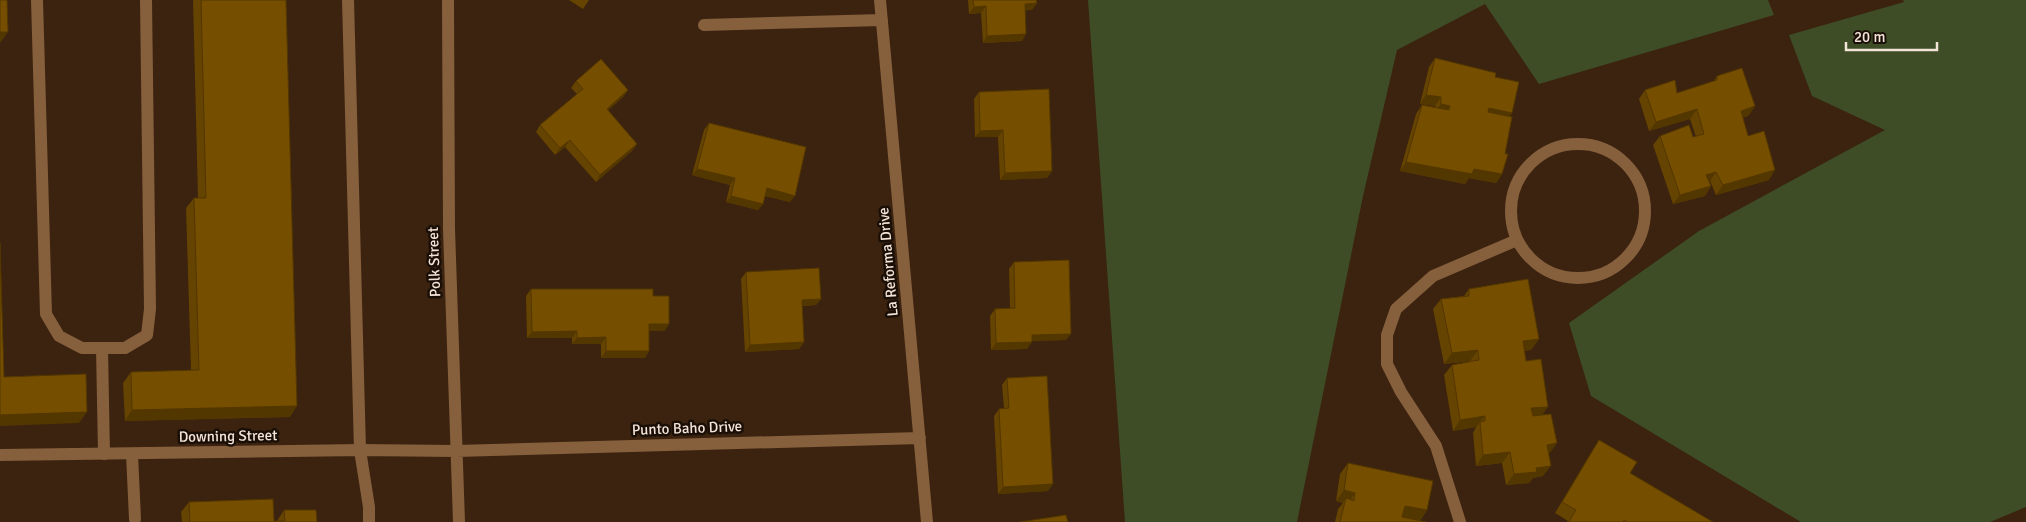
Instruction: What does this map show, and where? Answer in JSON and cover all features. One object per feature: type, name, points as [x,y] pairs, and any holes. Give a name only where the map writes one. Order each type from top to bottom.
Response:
[{"type":"street","points":[[37,0],[46,314],[59,336],[82,348],[125,348],[147,335],[150,310],[146,0]]},
{"type":"street","points":[[348,0],[360,450],[369,507],[369,522]]},
{"type":"street","name":"Polk Street","points":[[448,0],[449,229],[459,522]]},
{"type":"street","name":"La Reforma Drive","points":[[880,0],[927,522]]},
{"type":"street","points":[[704,25],[882,20]]},
{"type":"street","points":[[1584,144],[1605,150],[1623,162],[1637,178],[1644,199],[1644,221],[1638,242],[1625,259],[1608,271],[1587,278],[1565,278],[1545,270],[1528,257],[1516,240],[1511,221],[1511,201],[1517,182],[1528,165],[1544,153],[1562,146],[1584,144]]},
{"type":"street","points":[[1460,522],[1436,446],[1401,392],[1387,364],[1387,335],[1396,310],[1433,276],[1516,240]]},
{"type":"street","points":[[102,348],[104,454]]},
{"type":"street","name":"Punto Baho Drive","points":[[456,450],[920,438]]},
{"type":"street","name":"Downing Street","points":[[0,455],[456,450]]},
{"type":"street","points":[[132,454],[135,519]]},
{"type":"green space","points":[[1088,0],[1768,0],[1774,15],[1539,84],[1485,4],[1397,50],[1363,196],[1297,522],[1125,522]]},
{"type":"green space","points":[[1903,0],[2026,0],[2026,507],[1990,522],[1801,522],[1591,396],[1569,323],[1699,231],[1885,130],[1812,96],[1789,35],[1904,2]]},
{"type":"building","points":[[0,0],[7,0],[8,32],[0,32]]},
{"type":"building","points":[[201,0],[286,0],[297,406],[132,410],[131,372],[199,370],[194,198],[206,198]]},
{"type":"building","points":[[973,0],[1036,0],[1037,3],[1025,4],[1026,34],[987,36],[986,6],[974,7]]},
{"type":"building","points":[[1435,58],[1496,73],[1495,77],[1519,82],[1512,113],[1489,108],[1488,112],[1512,117],[1505,154],[1508,154],[1502,174],[1474,169],[1472,174],[1406,162],[1422,105],[1449,110],[1450,106],[1441,104],[1441,97],[1426,95]]},
{"type":"building","points":[[601,59],[628,90],[607,109],[637,144],[600,175],[570,140],[560,148],[540,125],[583,89],[576,81]]},
{"type":"building","points":[[1742,68],[1755,106],[1741,111],[1748,136],[1764,131],[1775,170],[1723,185],[1716,172],[1706,175],[1711,186],[1680,195],[1660,136],[1689,125],[1693,137],[1704,134],[1697,109],[1656,122],[1645,90],[1675,80],[1677,93],[1717,80],[1717,76]]},
{"type":"building","points":[[1049,89],[1052,171],[1005,173],[1003,130],[980,131],[979,92]]},
{"type":"building","points":[[709,123],[806,147],[795,196],[767,188],[763,204],[731,196],[735,178],[697,169]]},
{"type":"building","points":[[0,243],[4,377],[86,374],[87,412],[0,415]]},
{"type":"building","points":[[1069,260],[1071,334],[1032,335],[1032,342],[996,343],[995,309],[1015,308],[1014,262]]},
{"type":"building","points":[[819,268],[821,299],[802,300],[804,342],[750,345],[746,272]]},
{"type":"building","points":[[1528,279],[1539,339],[1523,341],[1526,361],[1541,359],[1548,407],[1531,408],[1533,416],[1551,414],[1557,443],[1547,445],[1551,466],[1536,468],[1537,472],[1514,474],[1510,452],[1483,455],[1480,422],[1485,421],[1485,416],[1460,420],[1452,365],[1479,360],[1478,350],[1452,353],[1441,299],[1469,296],[1469,289]]},
{"type":"building","points":[[531,289],[653,289],[653,296],[669,296],[669,324],[649,324],[649,351],[606,351],[606,337],[577,338],[577,331],[532,332]]},
{"type":"building","points":[[1047,376],[1053,484],[1003,487],[999,409],[1009,408],[1007,378]]},
{"type":"building","points":[[1599,440],[1637,462],[1630,473],[1713,522],[1627,522],[1624,520],[1623,522],[1569,522],[1576,510],[1562,502]]},
{"type":"building","points":[[1348,463],[1433,481],[1427,510],[1405,506],[1402,517],[1426,522],[1340,522],[1346,498],[1354,501],[1355,493],[1344,490]]},
{"type":"building","points":[[273,499],[274,521],[285,521],[284,510],[316,510],[317,522],[190,522],[189,502]]},
{"type":"building","points":[[1066,515],[1068,522],[1020,522]]}]
